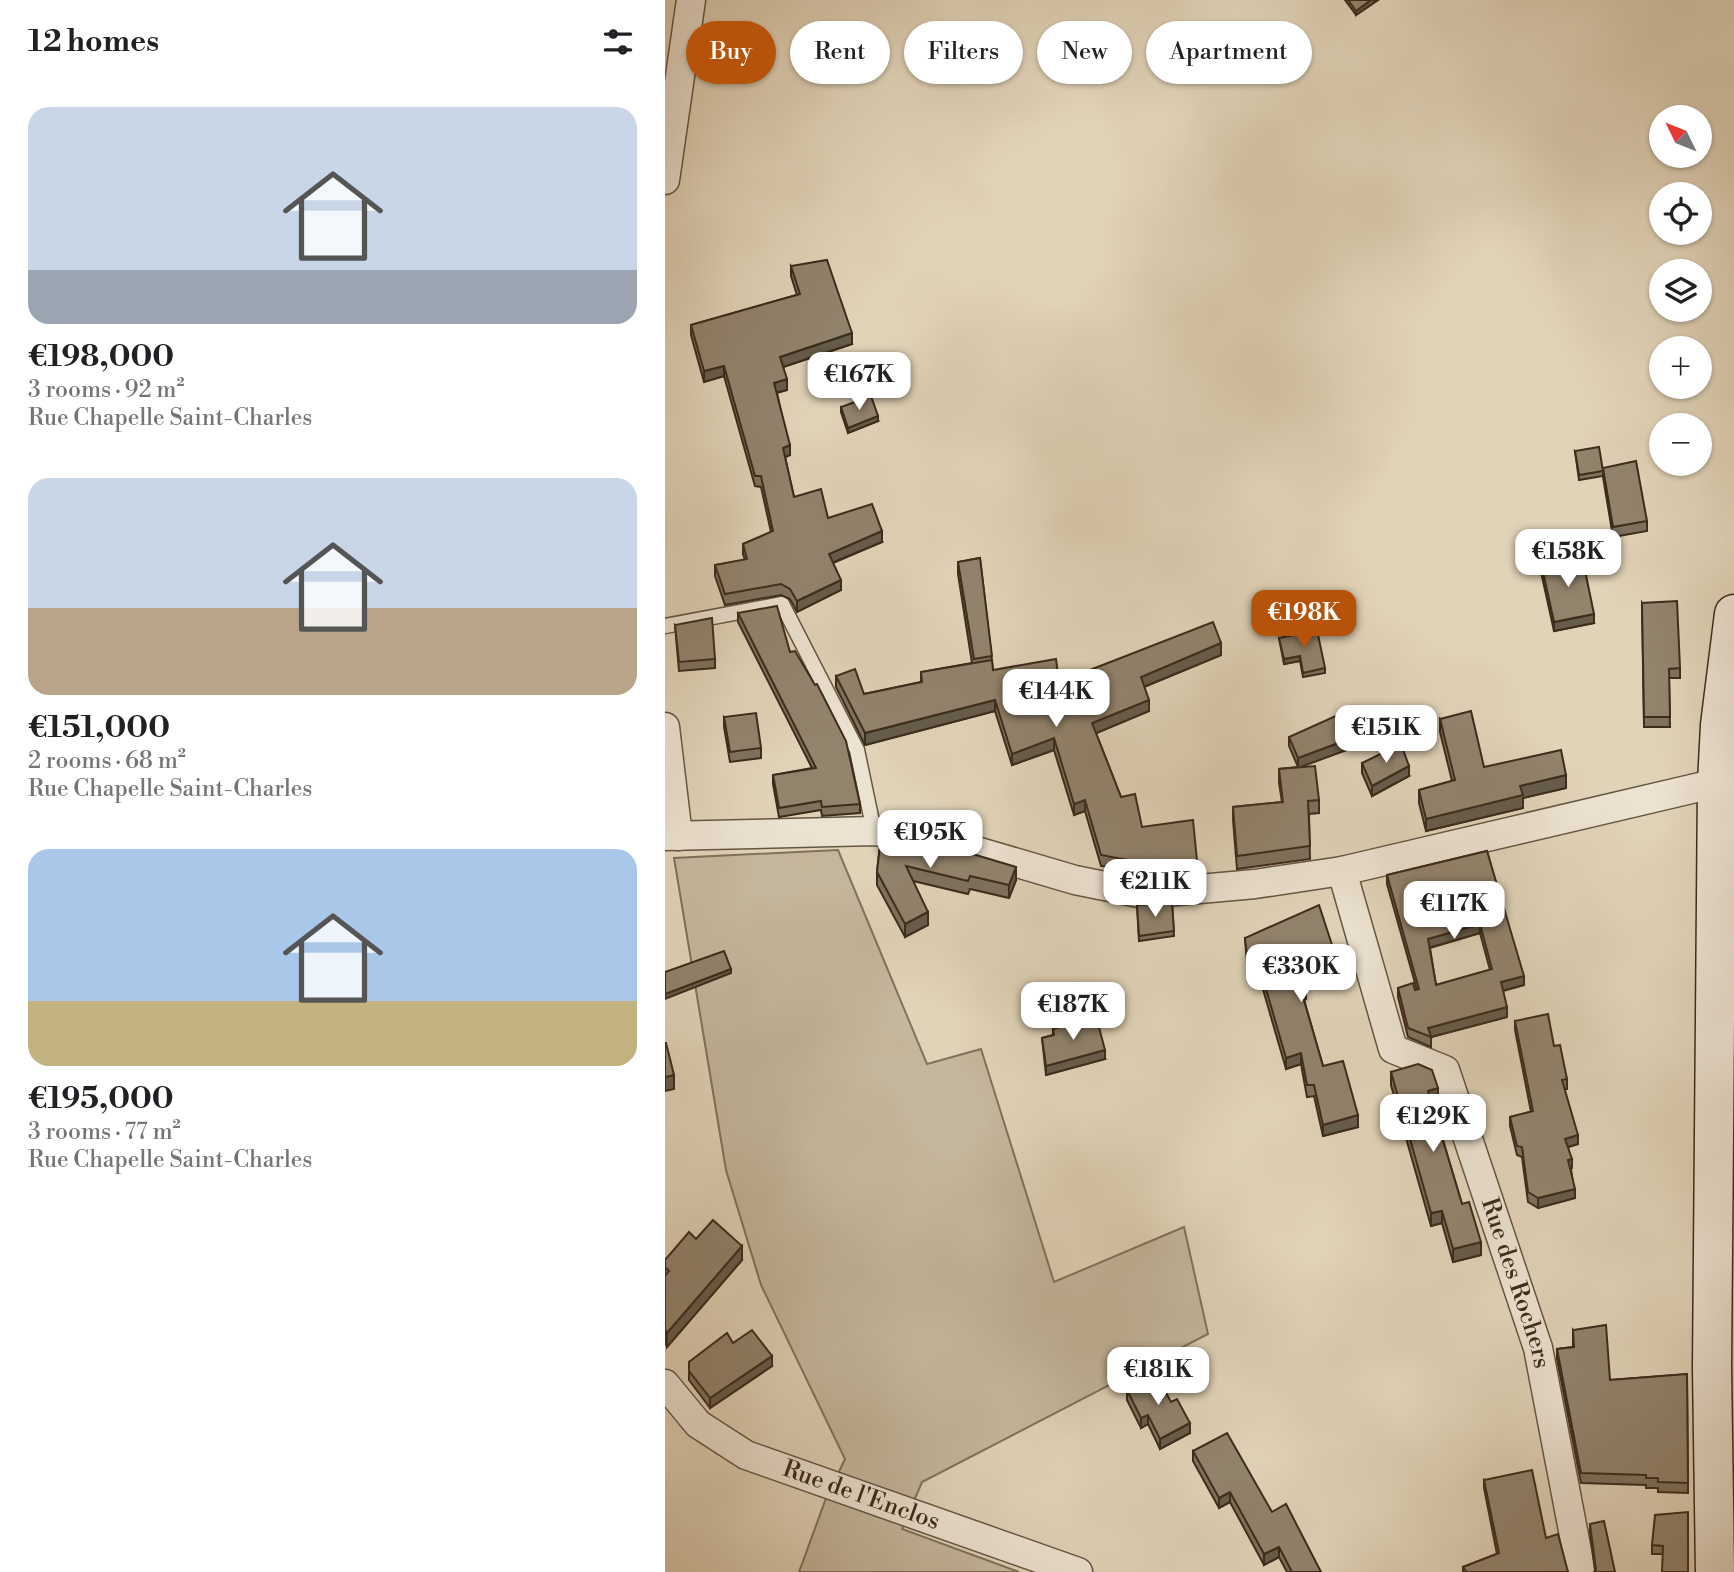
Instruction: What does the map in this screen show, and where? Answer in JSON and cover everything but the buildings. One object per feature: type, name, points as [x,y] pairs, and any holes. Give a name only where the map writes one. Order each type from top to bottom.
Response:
[{"type":"main road","points":[[1715,1572],[1711,1368],[1717,783],[1720,725],[1734,614]]},
{"type":"street","points":[[665,180],[691,0]]},
{"type":"street","points":[[665,727],[671,836],[874,831],[932,838],[1075,880],[1144,894],[1255,884],[1342,871],[1717,783]]},
{"type":"street","name":"Rue des Rochers","points":[[1342,871],[1393,1049],[1445,1070],[1538,1348],[1581,1572]]},
{"type":"street","name":"Rue de l'Enclos","points":[[665,1384],[698,1424],[746,1455],[1078,1572]]},
{"type":"lane","points":[[665,626],[782,604],[857,750],[874,831]]},
{"type":"shaded area","points":[[838,850],[927,1064],[981,1049],[1054,1282],[1184,1227],[1208,1334],[922,1482],[902,1529],[1019,1572],[799,1572],[825,1501],[845,1459],[761,1285],[726,1170],[674,858]]}]
